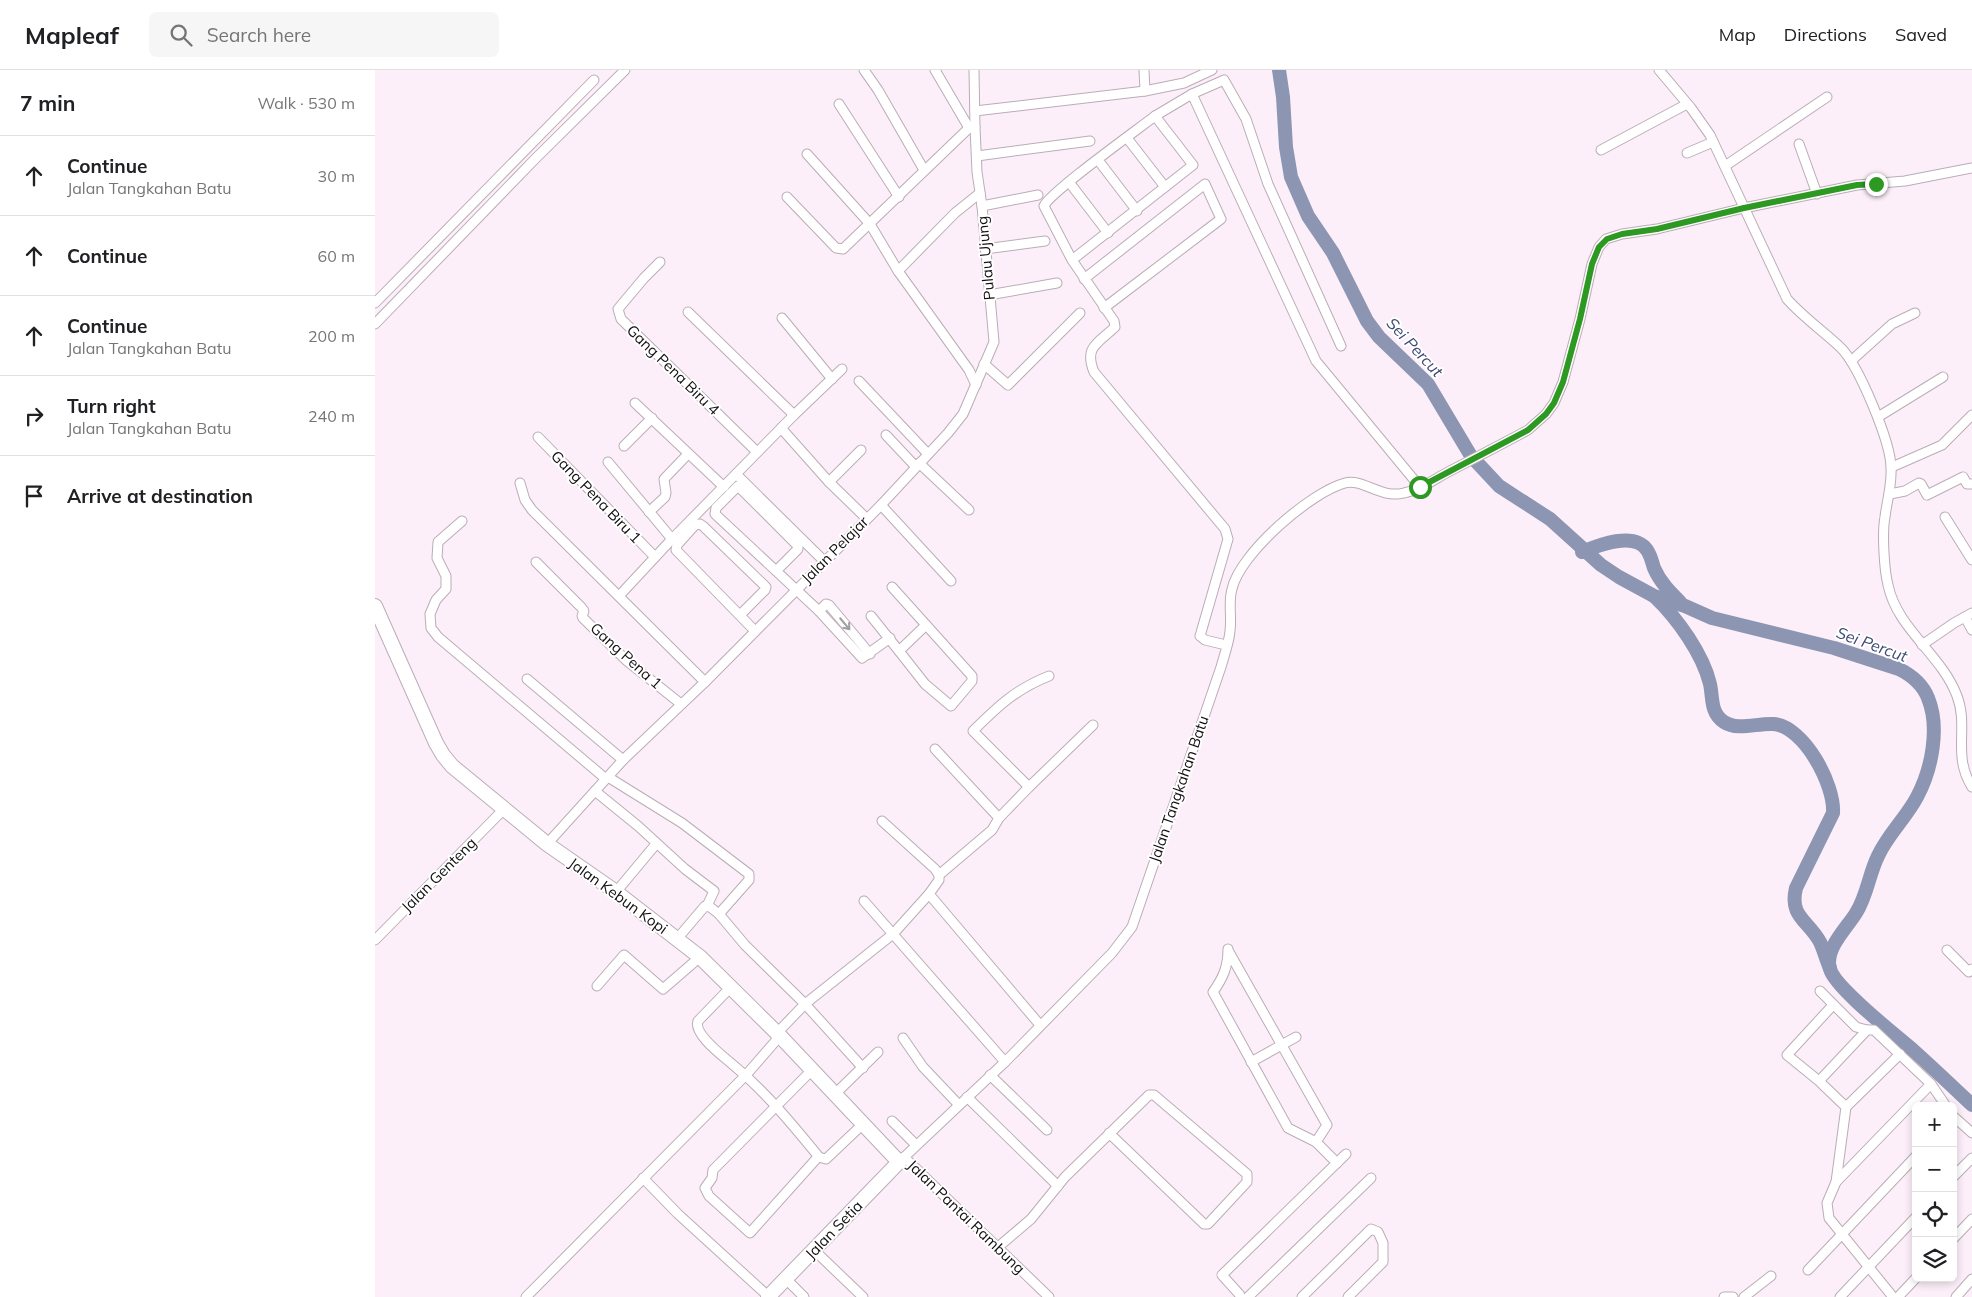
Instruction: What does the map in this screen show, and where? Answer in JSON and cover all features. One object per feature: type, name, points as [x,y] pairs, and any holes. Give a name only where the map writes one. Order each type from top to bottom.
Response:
[{"type":"main road","name":"Jalan Kebun Kopi","points":[[375,606],[443,755],[452,766],[547,844],[616,892],[700,958],[779,1035],[863,1124],[902,1160]]},
{"type":"main road","name":"Jalan Setia","points":[[768,1297],[902,1160]]},
{"type":"street","points":[[375,324],[535,159],[625,70]]},
{"type":"street","points":[[864,70],[878,90],[924,170]]},
{"type":"street","points":[[787,197],[836,248],[843,249],[899,197],[924,170],[972,128],[935,70]]},
{"type":"street","name":"Pulau Ujung","points":[[974,70],[975,111],[972,128],[977,156],[994,342],[975,385]]},
{"type":"street","points":[[1144,70],[1145,91]]},
{"type":"street","points":[[975,111],[1145,91],[1184,83],[1212,70]]},
{"type":"street","points":[[1659,70],[1687,104],[1713,142],[1787,299],[1842,348],[1851,361],[1878,417],[1888,446],[1891,467],[1890,494],[1884,519],[1888,585],[1895,606],[1922,645],[1949,678],[1957,696],[1961,709],[1961,764],[1965,777],[1972,787]]},
{"type":"street","points":[[375,303],[594,80]]},
{"type":"street","points":[[1226,646],[1205,640],[1200,636],[1228,539],[1225,529],[1094,372],[1089,359],[1090,351],[1115,327],[1114,321],[1083,279],[1072,260],[1044,206],[1046,201],[1155,116],[1192,94],[1224,80],[1246,119],[1268,184],[1341,346]]},
{"type":"street","points":[[1192,94],[1317,361],[1364,421],[1420,487]]},
{"type":"street","points":[[1725,166],[1827,97]]},
{"type":"street","points":[[839,104],[899,197]]},
{"type":"street","points":[[1601,150],[1687,104]]},
{"type":"street","points":[[1072,260],[1137,211],[1193,165],[1155,116]]},
{"type":"street","points":[[1127,138],[1165,187]]},
{"type":"street","points":[[977,156],[1090,141]]},
{"type":"street","points":[[1687,153],[1713,142]]},
{"type":"street","points":[[1799,144],[1817,194]]},
{"type":"street","points":[[807,154],[870,224],[898,271],[969,370],[975,385]]},
{"type":"street","points":[[1098,160],[1137,211]]},
{"type":"street","points":[[1744,208],[1857,185],[1905,181],[1972,168]]},
{"type":"street","points":[[1069,182],[1107,233]]},
{"type":"street","points":[[1083,279],[1205,184],[1221,218],[1104,308]]},
{"type":"street","points":[[898,271],[955,213],[980,193]]},
{"type":"street","points":[[982,206],[1038,195]]},
{"type":"street","name":"Jalan Tangkahan Batu","points":[[902,1160],[1005,1062],[1112,952],[1132,927],[1221,668],[1230,632],[1232,589],[1237,576],[1250,557],[1268,537],[1298,510],[1321,494],[1346,482],[1355,482],[1392,495],[1414,491],[1510,440],[1537,423],[1554,403],[1563,382],[1592,264],[1604,241],[1622,234],[1657,229],[1744,208]]},
{"type":"street","points":[[985,249],[1045,241]]},
{"type":"street","name":"Gang Pena Biru 4","points":[[660,262],[618,309],[621,319],[757,452]]},
{"type":"street","points":[[989,295],[1057,283]]},
{"type":"street","points":[[688,312],[794,415]]},
{"type":"street","points":[[984,364],[1008,385],[1080,313]]},
{"type":"street","points":[[1851,361],[1892,324],[1915,313]]},
{"type":"street","points":[[782,318],[832,379]]},
{"type":"street","points":[[619,596],[757,452],[842,369]]},
{"type":"street","points":[[1878,417],[1943,377]]},
{"type":"street","points":[[859,381],[928,454]]},
{"type":"street","name":"Jalan Pelajar","points":[[547,844],[623,760],[705,682],[881,505],[963,414],[975,385]]},
{"type":"street","points":[[635,403],[724,487]]},
{"type":"street","points":[[1891,467],[1942,445],[1972,415]]},
{"type":"street","points":[[624,446],[652,418]]},
{"type":"street","points":[[781,428],[829,482],[866,518]]},
{"type":"street","points":[[885,435],[969,510]]},
{"type":"street","name":"Gang Pena Biru 1","points":[[538,437],[655,557]]},
{"type":"street","points":[[829,482],[861,450]]},
{"type":"street","points":[[649,512],[665,497],[664,479],[688,454]]},
{"type":"street","points":[[608,462],[672,539]]},
{"type":"street","points":[[736,474],[824,562]]},
{"type":"street","points":[[1890,494],[1905,491],[1919,483],[1927,495],[1963,477],[1967,484],[1972,484]]},
{"type":"street","points":[[520,483],[528,505],[705,682]]},
{"type":"street","points":[[776,571],[798,549],[798,546],[738,486],[716,508],[715,514],[796,590],[819,611],[827,604],[829,605],[866,656],[890,638]]},
{"type":"street","points":[[881,505],[951,581]]},
{"type":"street","points":[[1945,517],[1972,560]]},
{"type":"street","points":[[462,521],[438,542],[437,558],[446,576],[445,589],[430,614],[431,628],[438,637],[471,666],[607,778],[682,824],[749,874],[749,880],[719,914]]},
{"type":"street","points":[[740,615],[766,587],[703,526],[700,524],[695,525],[677,545],[676,550],[755,631]]},
{"type":"street","name":"Gang Pena 1","points":[[537,562],[581,607],[584,611],[583,618],[627,660],[681,704]]},
{"type":"street","points":[[871,616],[925,684],[951,706],[969,687],[972,682],[972,676],[892,587]]},
{"type":"street","points":[[1922,645],[1969,615],[1972,630]]},
{"type":"street","points":[[899,651],[926,626]]},
{"type":"street","points":[[1029,787],[973,730],[1015,692],[1049,676]]},
{"type":"street","points":[[527,680],[623,760]]},
{"type":"street","points":[[939,875],[992,830],[999,818],[1029,787],[1093,726]]},
{"type":"street","points":[[935,749],[999,818]]},
{"type":"street","points":[[595,792],[714,891],[707,906],[677,939]]},
{"type":"street","name":"Jalan Genteng","points":[[375,940],[504,809]]},
{"type":"street","points":[[526,1297],[746,1075],[805,1004],[893,934],[929,894],[939,880],[939,875],[935,869],[882,821]]},
{"type":"street","points":[[616,892],[656,844]]},
{"type":"street","points":[[929,894],[1040,1025]]},
{"type":"street","points":[[864,901],[1005,1062]]},
{"type":"street","points":[[707,906],[719,914],[745,945],[805,1004],[863,1068]]},
{"type":"street","points":[[1316,1142],[1327,1125],[1227,949],[1228,962],[1223,978],[1213,992],[1288,1128],[1316,1142],[1337,1162]]},
{"type":"street","points":[[1947,950],[1969,972],[1972,969]]},
{"type":"street","points":[[597,986],[624,955],[663,989],[700,958]]},
{"type":"street","points":[[730,988],[698,1021],[697,1025],[710,1044],[746,1075],[776,1105],[819,1156],[826,1159],[863,1124]]},
{"type":"street","points":[[1820,991],[1856,1027],[1875,1030],[1931,1084],[1943,1102]]},
{"type":"street","points":[[1833,1005],[1787,1055],[1819,1081],[1846,1107]]},
{"type":"street","points":[[1819,1081],[1867,1030]]},
{"type":"street","points":[[1251,1062],[1296,1037]]},
{"type":"street","points":[[903,1038],[923,1067],[959,1105]]},
{"type":"street","points":[[835,1094],[878,1052]]},
{"type":"street","points":[[1893,1297],[1829,1218],[1827,1203],[1835,1182],[1846,1107],[1900,1054]]},
{"type":"street","points":[[811,1071],[713,1170],[712,1179],[705,1188],[706,1193],[749,1233],[819,1156]]},
{"type":"street","points":[[990,1075],[1047,1130]]},
{"type":"street","points":[[1835,1182],[1931,1084]]},
{"type":"street","points":[[997,1248],[1031,1219],[1058,1186],[1109,1133],[1149,1095],[1154,1095],[1219,1152],[1243,1170],[1247,1174],[1247,1182],[1207,1224],[1204,1224],[1109,1133]]},
{"type":"street","points":[[967,1097],[1058,1186]]},
{"type":"street","points":[[1957,1120],[1972,1133]]},
{"type":"street","points":[[892,1121],[916,1145]]},
{"type":"street","points":[[1346,1154],[1222,1275],[1242,1296],[1371,1178]]},
{"type":"street","points":[[1957,1173],[1972,1158]]},
{"type":"street","name":"Jalan Pantai Rambung","points":[[902,1160],[1049,1297]]},
{"type":"street","points":[[1808,1270],[1912,1160]]},
{"type":"street","points":[[643,1178],[768,1297]]},
{"type":"street","points":[[1955,1237],[1972,1219]]},
{"type":"street","points":[[1840,1297],[1912,1221]]},
{"type":"street","points":[[1302,1297],[1371,1229],[1374,1230],[1378,1232],[1383,1243],[1383,1262],[1348,1297]]},
{"type":"street","points":[[814,1250],[863,1297]]},
{"type":"street","points":[[1745,1297],[1771,1276]]},
{"type":"street","points":[[785,1279],[804,1297]]},
{"type":"street","points":[[1956,1297],[1972,1279]]},
{"type":"street","points":[[1898,1297],[1912,1282]]},
{"type":"street","points":[[1724,1297],[1733,1297]]},
{"type":"waterway","name":"Sei Percut","points":[[1279,70],[1283,97],[1286,147],[1291,177],[1308,216],[1333,253],[1367,321],[1379,337],[1428,384],[1471,456],[1499,486],[1550,519],[1601,565],[1654,596],[1685,606],[1712,618],[1834,648],[1899,669],[1912,677],[1923,689],[1932,709],[1934,735],[1927,774],[1913,805],[1882,848],[1860,906],[1833,946],[1829,961],[1834,977],[1843,988],[1972,1105]]},
{"type":"waterway","points":[[1582,552],[1616,541],[1634,541],[1641,544],[1647,550],[1659,578],[1680,602]]},
{"type":"waterway","name":"Sei Percut","points":[[1655,597],[1672,615],[1702,661],[1710,684],[1716,714],[1729,725],[1773,724],[1785,727],[1806,746],[1823,773],[1829,788],[1833,813],[1796,888],[1795,906],[1801,918],[1820,942],[1830,968]]},
{"type":"route","points":[[1420,487],[1528,430],[1546,414],[1554,403],[1563,382],[1594,258],[1599,247],[1607,239],[1622,234],[1657,229],[1744,208],[1857,185],[1876,184]]}]
